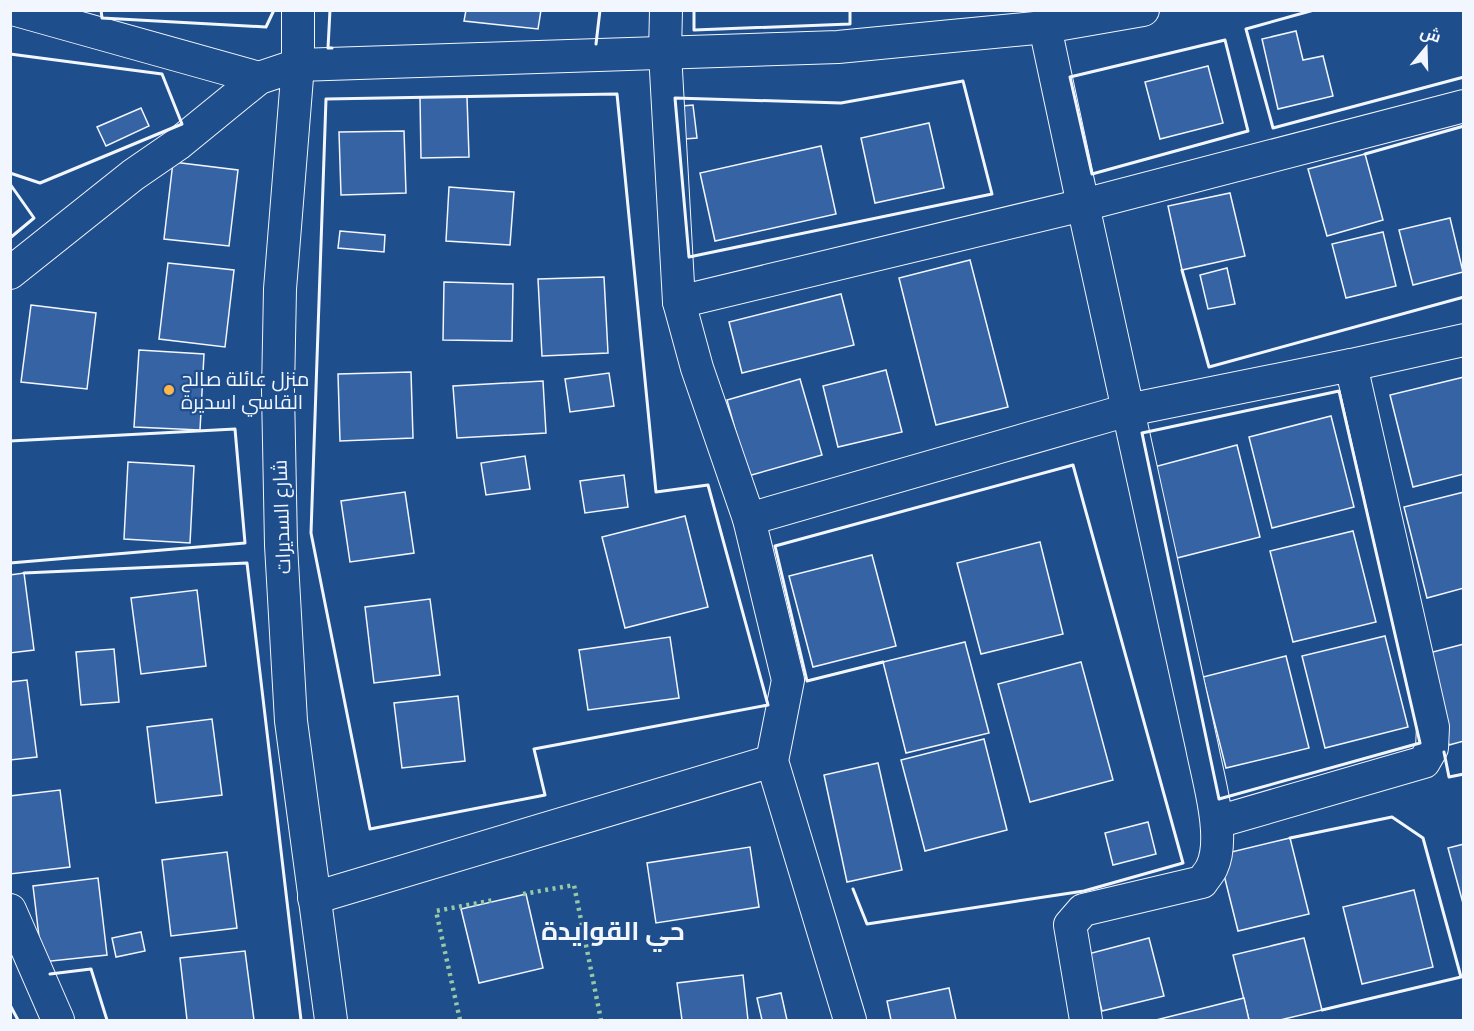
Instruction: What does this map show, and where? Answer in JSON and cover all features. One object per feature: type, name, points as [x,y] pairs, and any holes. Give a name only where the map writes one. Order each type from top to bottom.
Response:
[{"type":"street","points":[[16,10],[259,78]]},
{"type":"street","name":"شارع السديرات","points":[[298,10],[298,65],[280,289],[278,391],[281,545],[291,722],[331,1020]]},
{"type":"street","points":[[666,10],[665,52],[679,302],[700,378],[748,519],[788,680],[772,761],[850,1020]]},
{"type":"street","points":[[10,273],[133,175],[178,144],[259,78],[298,65],[838,47],[1046,27],[1143,10]]},
{"type":"street","points":[[1046,27],[1202,747],[1218,839],[1213,866],[1202,882],[1083,910],[1071,925],[1086,1020]]},
{"type":"street","points":[[679,302],[1083,205],[1464,106]]},
{"type":"street","points":[[748,519],[1128,410],[1464,340]]},
{"type":"street","points":[[1216,822],[1424,762],[1432,748],[1434,727],[1351,365]]},
{"type":"street","points":[[314,898],[772,761]]},
{"type":"street","points":[[10,910],[58,1020]]},
{"type":"building","points":[[466,10],[541,10],[538,29],[464,21]]},
{"type":"building","points":[[1296,31],[1303,60],[1323,56],[1333,96],[1278,109],[1262,39]]},
{"type":"building","points":[[1208,66],[1223,123],[1160,139],[1145,82]]},
{"type":"building","points":[[420,97],[467,97],[469,157],[421,158]]},
{"type":"building","points":[[693,105],[697,138],[685,139],[682,106]]},
{"type":"building","points":[[141,108],[149,126],[106,146],[97,127]]},
{"type":"building","points":[[929,123],[944,188],[875,203],[861,138]]},
{"type":"building","points":[[404,131],[406,193],[341,195],[339,132]]},
{"type":"building","points":[[821,146],[836,214],[715,241],[700,173]]},
{"type":"building","points":[[1365,154],[1383,220],[1327,236],[1308,169]]},
{"type":"building","points":[[173,162],[238,170],[229,246],[164,239]]},
{"type":"building","points":[[449,187],[514,192],[510,245],[446,241]]},
{"type":"building","points":[[1230,193],[1245,256],[1182,270],[1168,206]]},
{"type":"building","points":[[1450,218],[1463,272],[1413,285],[1399,230]]},
{"type":"building","points":[[340,231],[385,235],[384,252],[338,248]]},
{"type":"building","points":[[1383,232],[1396,286],[1346,298],[1332,244]]},
{"type":"building","points":[[970,260],[1008,407],[936,425],[899,278]]},
{"type":"building","points":[[168,263],[234,270],[225,347],[159,339]]},
{"type":"building","points":[[1227,268],[1235,304],[1208,309],[1200,275]]},
{"type":"building","points":[[604,277],[608,353],[542,356],[538,279]]},
{"type":"building","points":[[444,282],[513,284],[512,341],[443,340]]},
{"type":"building","points":[[841,294],[854,345],[742,373],[729,322]]},
{"type":"building","points":[[31,305],[96,313],[87,389],[21,382]]},
{"type":"building","name":"منزل عائلة صالح القاسي اسديرة","points":[[139,350],[204,354],[200,430],[134,427]]},
{"type":"building","points":[[886,370],[902,432],[838,447],[823,386]]},
{"type":"building","points":[[411,372],[413,438],[340,441],[338,374]]},
{"type":"building","points":[[609,373],[614,406],[570,412],[565,379]]},
{"type":"building","points":[[1464,377],[1464,474],[1413,487],[1390,395]]},
{"type":"building","points":[[800,379],[822,455],[748,476],[727,400]]},
{"type":"building","points":[[543,381],[546,433],[457,438],[453,386]]},
{"type":"building","points":[[1331,416],[1354,507],[1272,528],[1249,437]]},
{"type":"building","points":[[1237,445],[1260,537],[1177,558],[1154,467]]},
{"type":"building","points":[[525,456],[530,489],[486,495],[481,463]]},
{"type":"building","points":[[128,462],[194,466],[190,543],[124,539]]},
{"type":"building","points":[[624,475],[628,507],[585,513],[580,481]]},
{"type":"building","points":[[405,492],[414,553],[350,562],[341,501]]},
{"type":"building","points":[[1464,492],[1464,588],[1427,598],[1404,507]]},
{"type":"building","points":[[685,516],[708,607],[625,628],[602,537]]},
{"type":"building","points":[[1353,531],[1376,622],[1293,642],[1270,551]]},
{"type":"building","points":[[1040,542],[1063,634],[981,654],[957,563]]},
{"type":"building","points":[[872,555],[896,646],[813,667],[789,576]]},
{"type":"building","points":[[24,573],[34,650],[10,653],[10,575]]},
{"type":"building","points":[[197,590],[206,666],[141,674],[131,598]]},
{"type":"building","points":[[430,599],[440,675],[374,683],[365,607]]},
{"type":"building","points":[[1385,636],[1408,727],[1325,748],[1302,656]]},
{"type":"building","points":[[670,637],[679,698],[588,710],[579,650]]},
{"type":"building","points":[[965,642],[989,733],[906,753],[883,662]]},
{"type":"building","points":[[1464,644],[1464,741],[1449,745],[1425,654]]},
{"type":"building","points":[[114,649],[119,702],[81,705],[76,652]]},
{"type":"building","points":[[1286,656],[1309,748],[1226,768],[1203,677]]},
{"type":"building","points":[[1081,662],[1113,780],[1030,802],[998,684]]},
{"type":"building","points":[[27,680],[37,757],[10,760],[10,682]]},
{"type":"building","points":[[458,696],[465,761],[402,768],[394,703]]},
{"type":"building","points":[[212,719],[222,795],[156,803],[147,727]]},
{"type":"building","points":[[984,739],[1007,830],[925,851],[901,760]]},
{"type":"building","points":[[878,763],[902,870],[847,882],[824,775]]},
{"type":"building","points":[[60,790],[70,867],[10,874],[10,796]]},
{"type":"building","points":[[1148,822],[1156,854],[1113,865],[1105,833]]},
{"type":"building","points":[[1290,838],[1309,914],[1238,931],[1219,855]]},
{"type":"building","points":[[1464,844],[1464,907],[1448,848]]},
{"type":"building","points":[[750,847],[759,907],[656,923],[647,863]]},
{"type":"building","points":[[227,852],[237,928],[171,936],[162,860]]},
{"type":"building","points":[[98,878],[107,955],[42,962],[33,886]]},
{"type":"building","points":[[1414,890],[1433,967],[1362,984],[1343,907]]},
{"type":"building","points":[[526,894],[543,968],[479,983],[461,909]]},
{"type":"building","points":[[141,932],[145,951],[116,957],[112,938]]},
{"type":"building","points":[[1149,938],[1164,996],[1102,1011],[1088,954]]},
{"type":"building","points":[[1304,938],[1322,1010],[1280,1020],[1249,1020],[1233,955]]},
{"type":"building","points":[[245,951],[254,1020],[187,1020],[180,958]]},
{"type":"building","points":[[743,975],[748,1020],[682,1020],[677,983]]},
{"type":"building","points":[[949,988],[956,1020],[891,1020],[887,1001]]},
{"type":"building","points":[[781,993],[787,1020],[762,1020],[757,998]]},
{"type":"building","points":[[1244,998],[1249,1020],[1156,1020]]},
{"type":"hedge","points":[[523,894],[574,885],[601,1020]]},
{"type":"hedge","points":[[460,1020],[436,911],[494,900]]},
{"type":"wall","points":[[101,10],[102,18],[266,27],[274,10]]},
{"type":"wall","points":[[330,10],[328,48],[332,48]]},
{"type":"wall","points":[[596,44],[600,10]]},
{"type":"wall","points":[[694,10],[694,30],[850,24],[850,10]]},
{"type":"wall","points":[[1314,10],[1246,29],[1273,128],[1464,77]]},
{"type":"wall","points":[[1225,40],[1248,131],[1092,174],[1070,77],[1225,40]]},
{"type":"wall","points":[[10,54],[162,74],[182,124],[40,183],[10,173]]},
{"type":"wall","points":[[963,81],[992,194],[689,257],[675,98],[841,103],[963,81]]},
{"type":"wall","points":[[617,94],[656,492],[708,485],[768,705],[534,749],[545,795],[370,829],[311,533],[326,99],[617,94]]},
{"type":"wall","points":[[1365,154],[1464,126]]},
{"type":"wall","points":[[10,184],[34,218],[10,238]]},
{"type":"wall","points":[[1182,270],[1209,367],[1464,297]]},
{"type":"wall","points":[[1339,391],[1420,743],[1219,799],[1142,433],[1339,391]]},
{"type":"wall","points":[[10,441],[235,429],[245,543],[10,563]]},
{"type":"wall","points":[[853,889],[867,924],[1084,891],[1183,863],[1073,465],[775,546],[807,681],[883,662]]},
{"type":"wall","points":[[24,573],[247,563],[301,1020]]},
{"type":"wall","points":[[1444,752],[1449,777],[1464,774]]},
{"type":"wall","points":[[1290,838],[1392,817],[1423,838],[1461,977],[1322,1010]]},
{"type":"wall","points":[[50,974],[91,969],[107,1020]]},
{"type":"wall","points":[[10,1005],[18,1020]]},
{"type":"place","name":"منزل عائلة صالح القاسي اسديرة","points":[[169,390]]},
{"type":"district","name":"حي القوايدة","points":[[613,930]]}]
